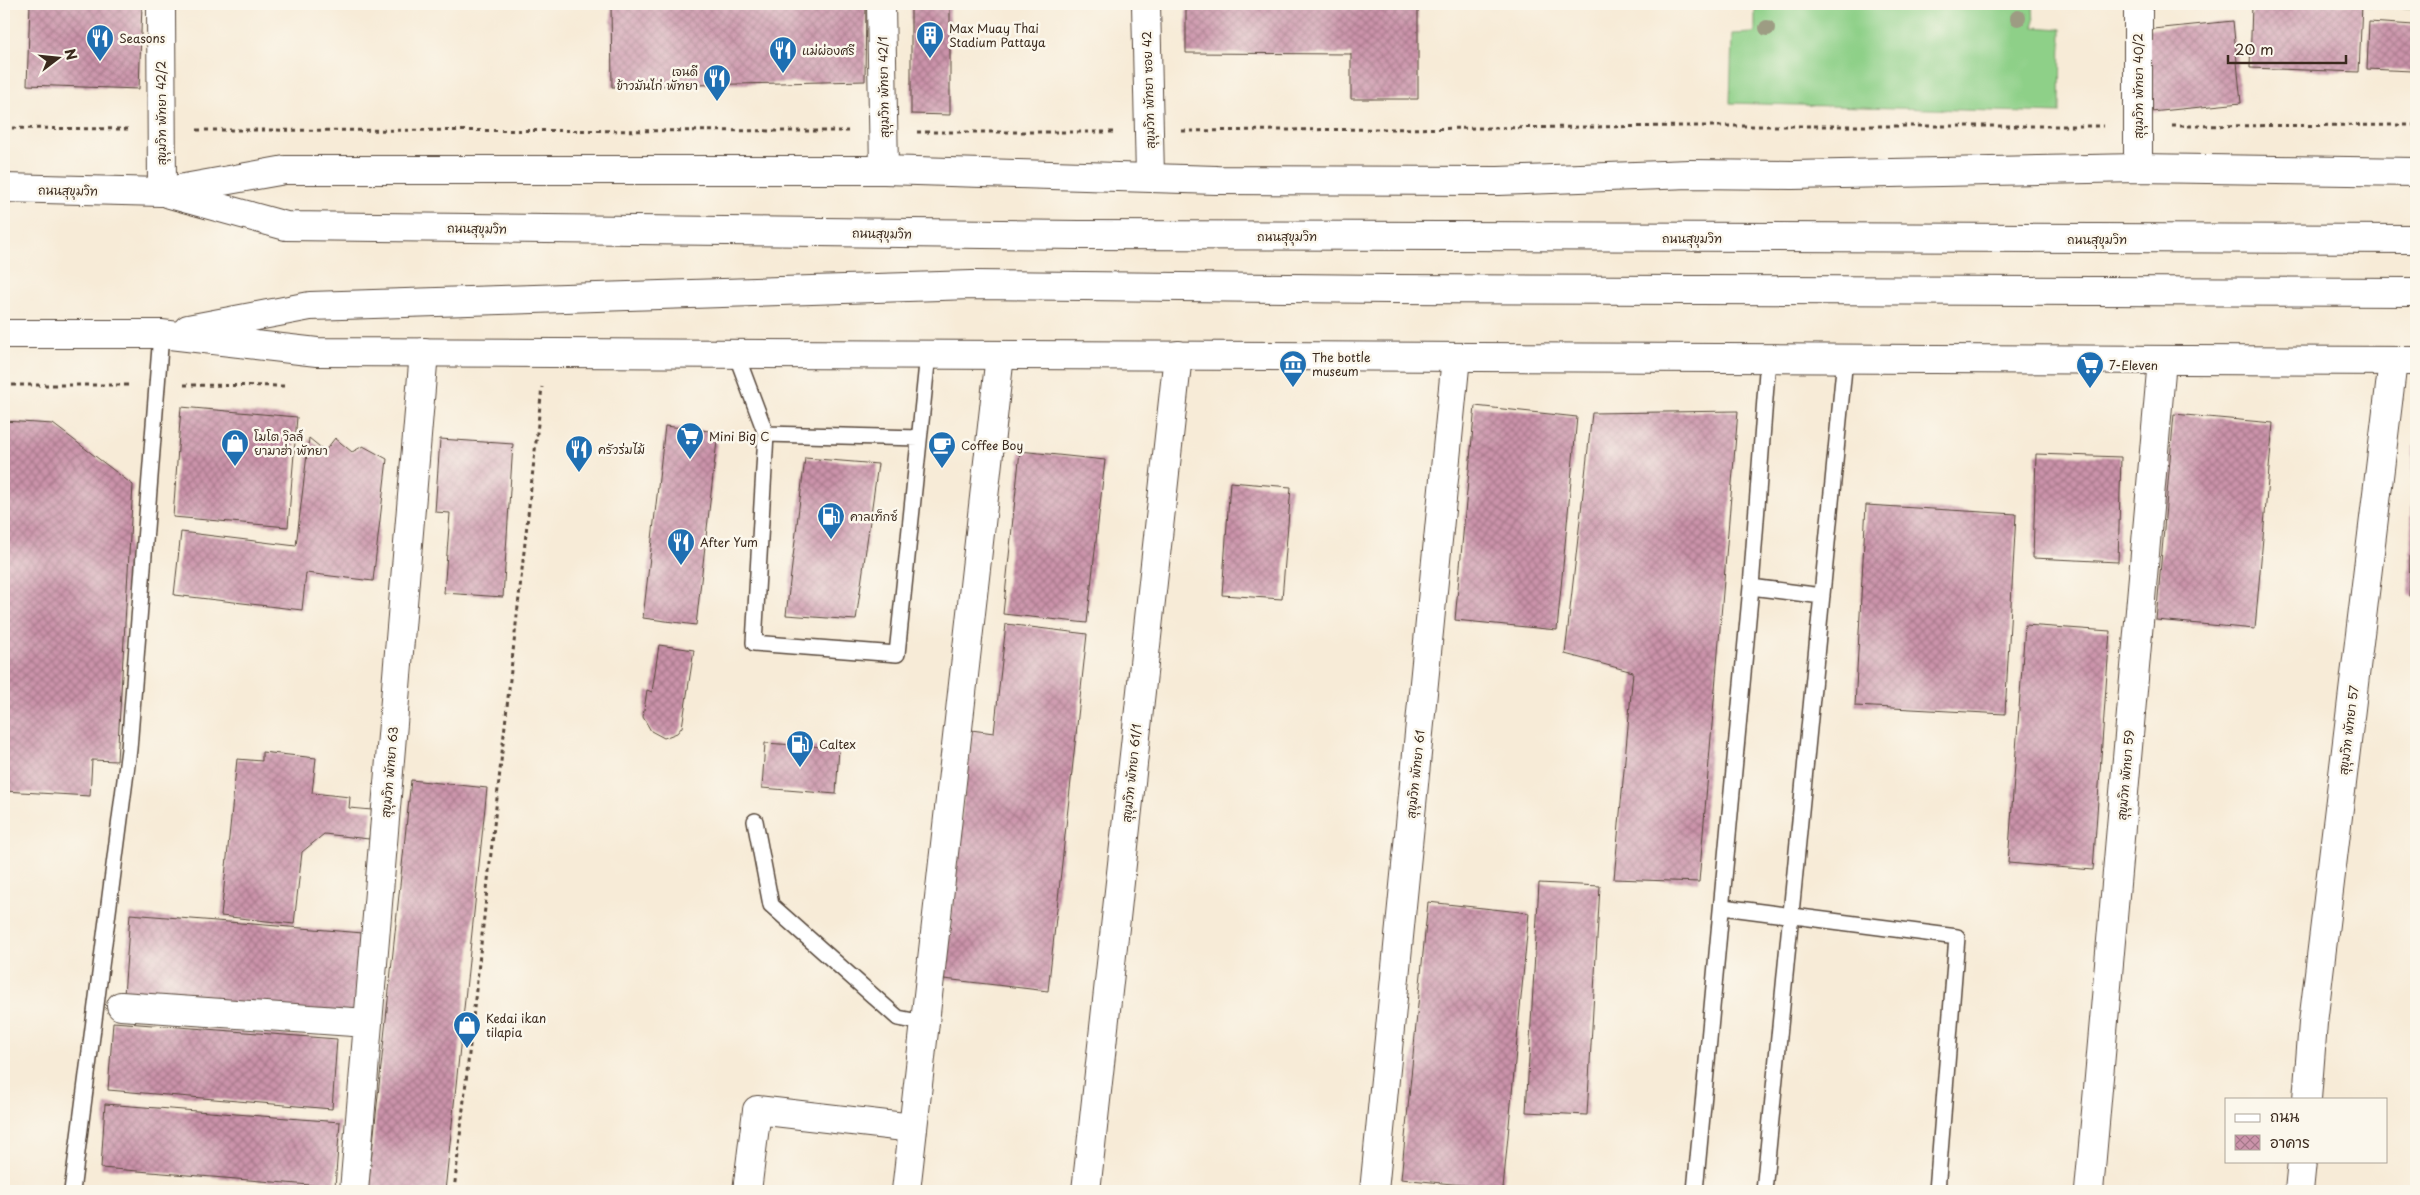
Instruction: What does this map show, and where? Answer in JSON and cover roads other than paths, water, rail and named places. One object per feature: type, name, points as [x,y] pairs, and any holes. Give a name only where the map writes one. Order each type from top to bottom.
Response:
[{"type":"main road","name":"สุขุมวิท พัทยา 42/2","points":[[161,4],[162,192]]},
{"type":"main road","name":"สุขุมวิท พัทยา 42/1","points":[[881,4],[884,170]]},
{"type":"main road","name":"สุขุมวิท พัทยา ซอย 42","points":[[1146,4],[1150,176]]},
{"type":"main road","name":"สุขุมวิท พัทยา 40/2","points":[[2138,4],[2138,168]]},
{"type":"main road","name":"ถนนสุขุมวิท","points":[[4,188],[162,192],[285,170],[884,170],[1150,176],[1217,180],[1498,181],[1690,174],[1792,175],[2138,168],[2416,172]]},
{"type":"main road","name":"ถนนสุขุมวิท","points":[[162,192],[286,226],[1079,235],[2416,239]]},
{"type":"main road","points":[[161,334],[310,306],[972,285],[1388,289],[2416,292]]},
{"type":"main road","points":[[4,334],[161,334],[317,352],[2404,361]]},
{"type":"main road","name":"สุขุมวิท พัทยา 63","points":[[354,1191],[424,352]]},
{"type":"main road","points":[[906,1191],[1000,355]]},
{"type":"main road","name":"สุขุมวิท พัทยา 61/1","points":[[1086,1191],[1178,355]]},
{"type":"main road","name":"สุขุมวิท พัทยา 61","points":[[1374,1191],[1456,357]]},
{"type":"main road","name":"สุขุมวิท พัทยา 59","points":[[2089,1191],[2162,360]]},
{"type":"main road","name":"สุขุมวิท พัทยา 57","points":[[2307,1098],[2314,1013],[2404,361]]},
{"type":"main road","points":[[121,1006],[368,1023]]},
{"type":"main road","points":[[747,1191],[757,1110],[913,1128]]},
{"type":"main road","points":[[2299,1191],[2302,1162]]},
{"type":"lane","points":[[72,1191],[129,749],[161,334]]},
{"type":"lane","points":[[736,354],[766,434],[754,643],[897,654],[928,354]]},
{"type":"lane","points":[[1695,1191],[1723,907],[1751,587],[1768,358]]},
{"type":"lane","points":[[1764,1191],[1845,358]]},
{"type":"lane","points":[[766,434],[919,438]]},
{"type":"lane","points":[[1751,587],[1822,596]]},
{"type":"lane","points":[[754,821],[771,905],[898,1018],[924,1024]]},
{"type":"lane","points":[[1723,907],[1958,937],[1937,1191]]},
{"type":"place","name":"Max Muay Thai Stadium Pattaya","points":[[930,59]]},
{"type":"place","name":"Seasons","points":[[100,62]]},
{"type":"place","name":"แม่ผ่องศรี","points":[[783,74]]},
{"type":"place","name":"เจนดี ข้าวมันไก่ พัทยา","points":[[717,102]]},
{"type":"place","name":"The bottle museum","points":[[1293,388]]},
{"type":"place","name":"7-Eleven","points":[[2090,389]]},
{"type":"place","name":"Mini Big C","points":[[690,460]]},
{"type":"place","name":"โมโต วิลล์ ยามาฮ่า พัทยา","points":[[235,467]]},
{"type":"place","name":"Coffee Boy","points":[[942,469]]},
{"type":"place","name":"ครัวร่มไม้","points":[[579,473]]},
{"type":"place","name":"คาลเท็กซ์","points":[[831,540]]},
{"type":"place","name":"After Yum","points":[[681,566]]},
{"type":"place","name":"Caltex","points":[[800,768]]},
{"type":"place","name":"Kedai ikan tilapia","points":[[467,1049]]}]
